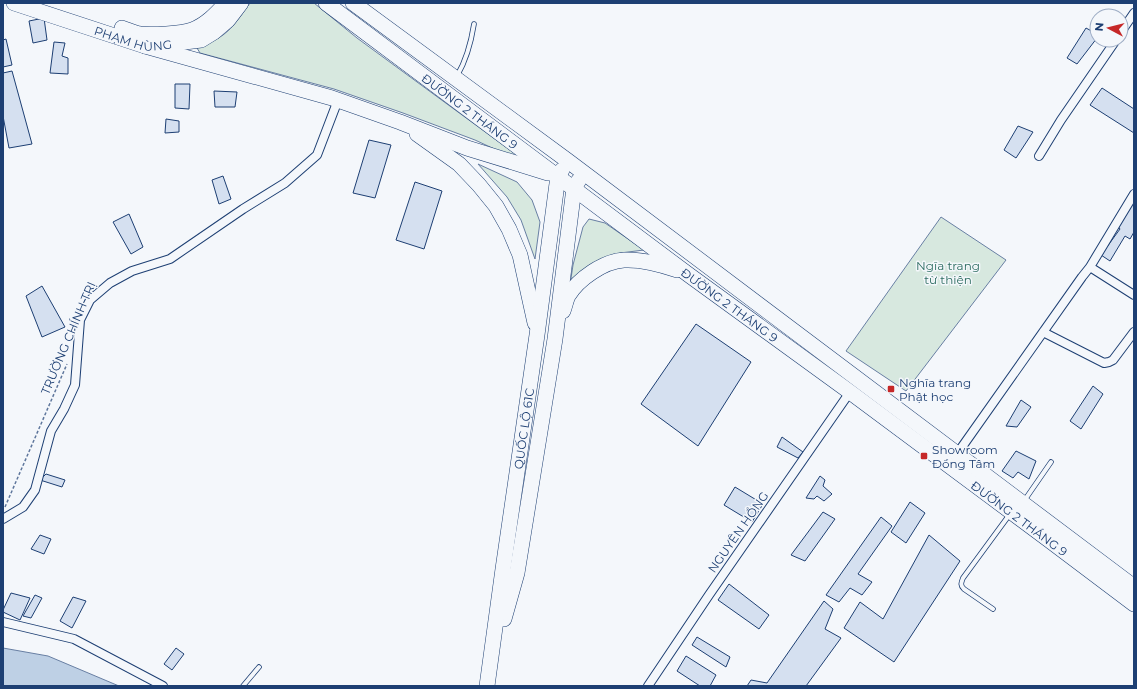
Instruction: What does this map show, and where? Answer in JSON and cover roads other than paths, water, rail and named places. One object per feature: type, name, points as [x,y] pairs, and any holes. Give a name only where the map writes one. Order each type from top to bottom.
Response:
[{"type":"highway","name":"PHẠM HÙNG","points":[[14,3],[145,46],[200,40],[214,32],[228,20],[241,3]]},
{"type":"highway","name":"PHẠM HÙNG","points":[[42,3],[139,34],[176,33],[192,30],[218,13],[226,3]]},
{"type":"highway","name":"ĐƯỜNG 2 THÁNG 9","points":[[326,3],[689,275],[850,392],[1134,587]]},
{"type":"highway","name":"ĐƯỜNG 2 THÁNG 9","points":[[353,3],[568,160],[583,173],[957,454],[1017,508],[1134,604]]},
{"type":"highway","points":[[145,46],[338,100],[467,148],[558,176],[568,160]]},
{"type":"highway","points":[[400,122],[459,164],[496,206],[509,229],[520,255],[537,335]]},
{"type":"highway","points":[[574,188],[583,173]]},
{"type":"highway","name":"QUỐC LỘ 61C","points":[[488,683],[558,176]]},
{"type":"highway","name":"QUỐC LỘ 61C","points":[[488,683],[517,573],[555,339],[574,188]]},
{"type":"highway","points":[[555,339],[568,296],[580,282],[595,270],[610,263],[623,260],[633,260],[653,263],[675,269],[689,275]]},
{"type":"street","points":[[1039,156],[1061,120],[1110,48]]},
{"type":"street","points":[[3,519],[23,507],[35,490],[51,431],[64,409],[75,385],[80,320],[90,300],[110,283],[132,271],[170,259],[243,209],[286,183],[317,155],[338,100]]},
{"type":"street","points":[[957,454],[1090,267],[1134,194]]},
{"type":"street","points":[[1090,267],[1134,295]]},
{"type":"street","points":[[1043,332],[1104,363],[1113,360],[1134,332]]},
{"type":"street","name":"NGUYÊN HỒNG","points":[[648,686],[850,392]]},
{"type":"street","points":[[3,622],[74,639],[163,686]]},
{"type":"lane","points":[[456,78],[467,57],[474,24]]},
{"type":"lane","points":[[993,609],[961,587],[961,583],[963,578],[1051,462]]},
{"type":"lane","points":[[243,686],[259,667]]},
{"type":"water","points":[[3,648],[48,656],[119,686],[3,686]]},
{"type":"place","name":"Nghĩa trang Phật học","points":[[891,389]]},
{"type":"place","name":"Showroom Đồng Tâm","points":[[924,456]]},
{"type":"park label","name":"Ngĩa trang từ thiện","points":[[948,272]]}]
